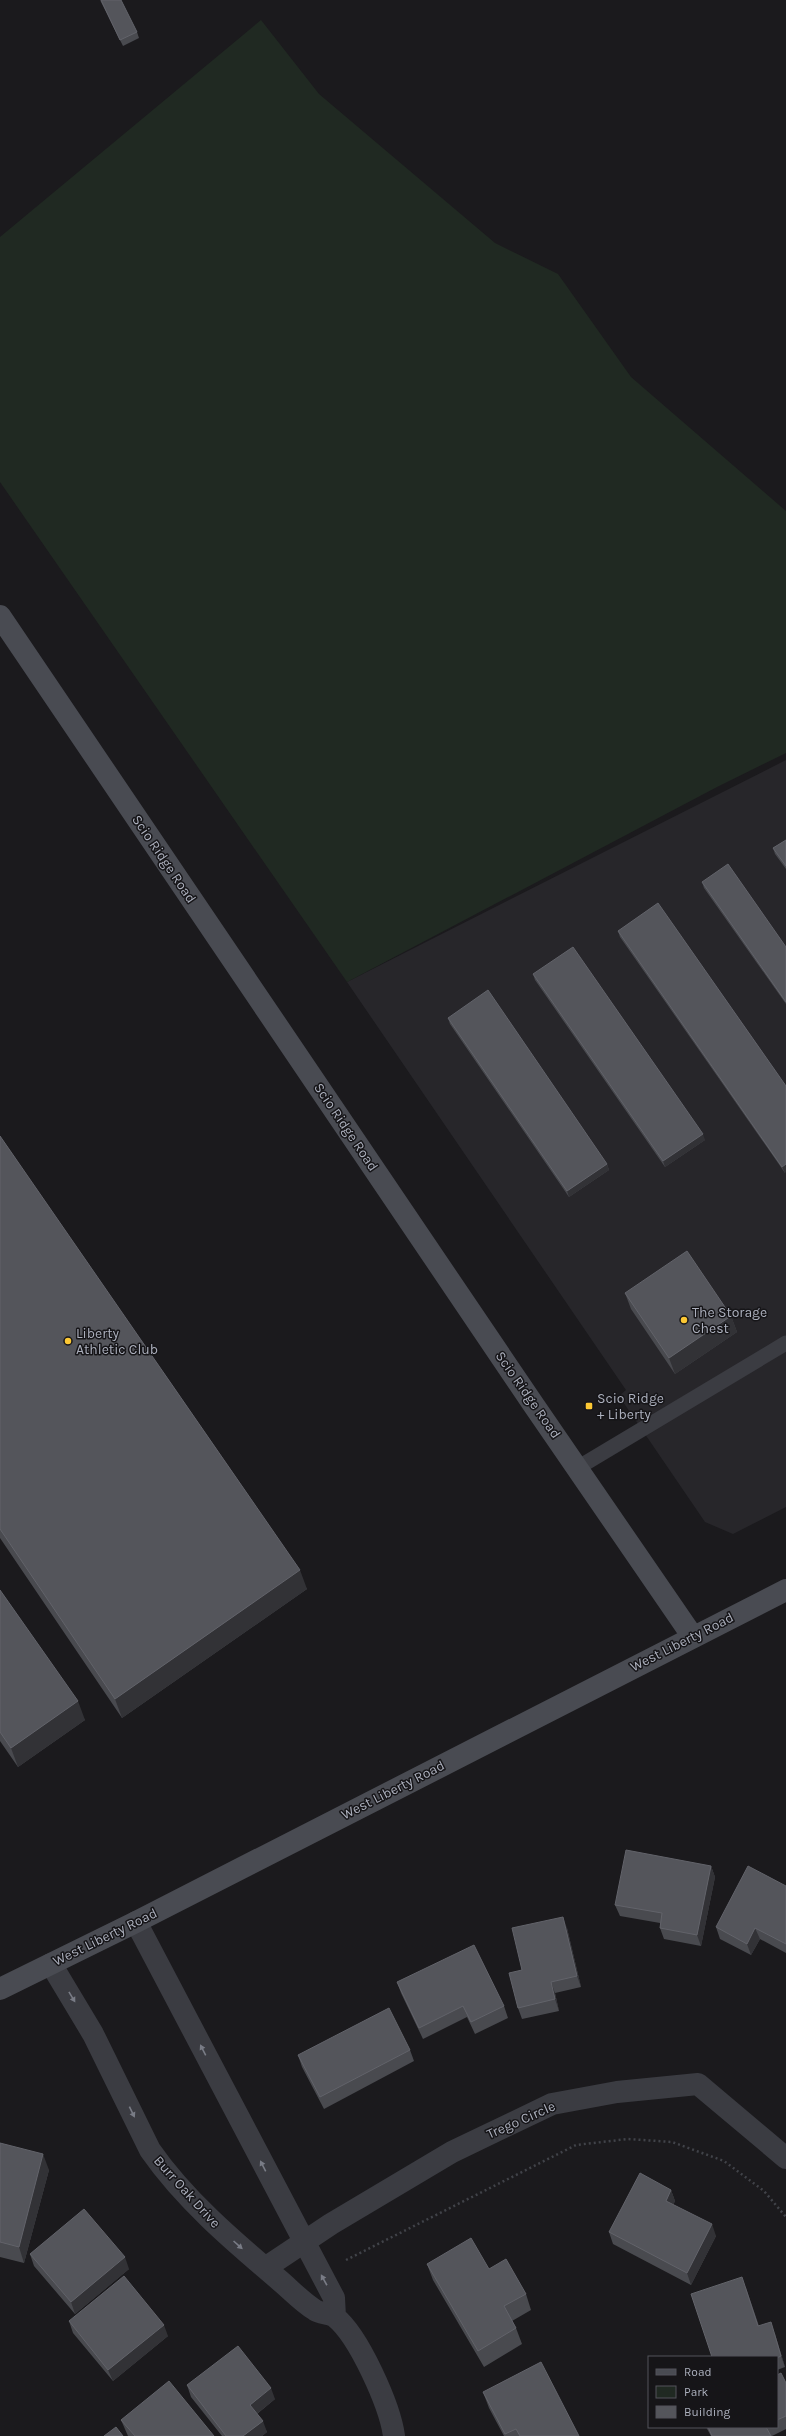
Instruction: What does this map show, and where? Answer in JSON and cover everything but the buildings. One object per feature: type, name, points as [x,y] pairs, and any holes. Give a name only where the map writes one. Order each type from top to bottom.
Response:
[{"type":"street","name":"Scio Ridge Road","points":[[0,616],[533,1404],[579,1467],[693,1637]]},
{"type":"street","name":"West Liberty Road","points":[[0,1989],[136,1922],[786,1590]]},
{"type":"street","points":[[136,1922],[303,2242],[334,2298],[335,2317],[356,2342],[383,2396],[392,2435]]},
{"type":"street","name":"Burr Oak Drive","points":[[52,1964],[94,2034],[150,2150],[161,2166],[186,2195],[265,2268],[316,2311],[335,2317]]},
{"type":"street","name":"Trego Circle","points":[[265,2268],[303,2242],[452,2152],[552,2104],[617,2092],[698,2084],[786,2158]]},
{"type":"lane","points":[[579,1467],[786,1343]]},
{"type":"path","points":[[344,2262],[576,2145],[628,2139],[672,2142],[724,2162],[764,2191],[786,2217]]},
{"type":"shaded area","points":[[786,760],[786,1507],[733,1534],[705,1522],[619,1396],[626,1390],[347,982]]},
{"type":"green space","points":[[261,20],[319,94],[495,243],[558,274],[631,377],[786,511],[786,753],[717,787],[347,982],[0,482],[0,237]]},
{"type":"place","name":"The Storage Chest","points":[[684,1320]]},
{"type":"place","name":"Liberty Athletic Club","points":[[68,1341]]},
{"type":"place","name":"Scio Ridge + Liberty","points":[[589,1406]]}]
